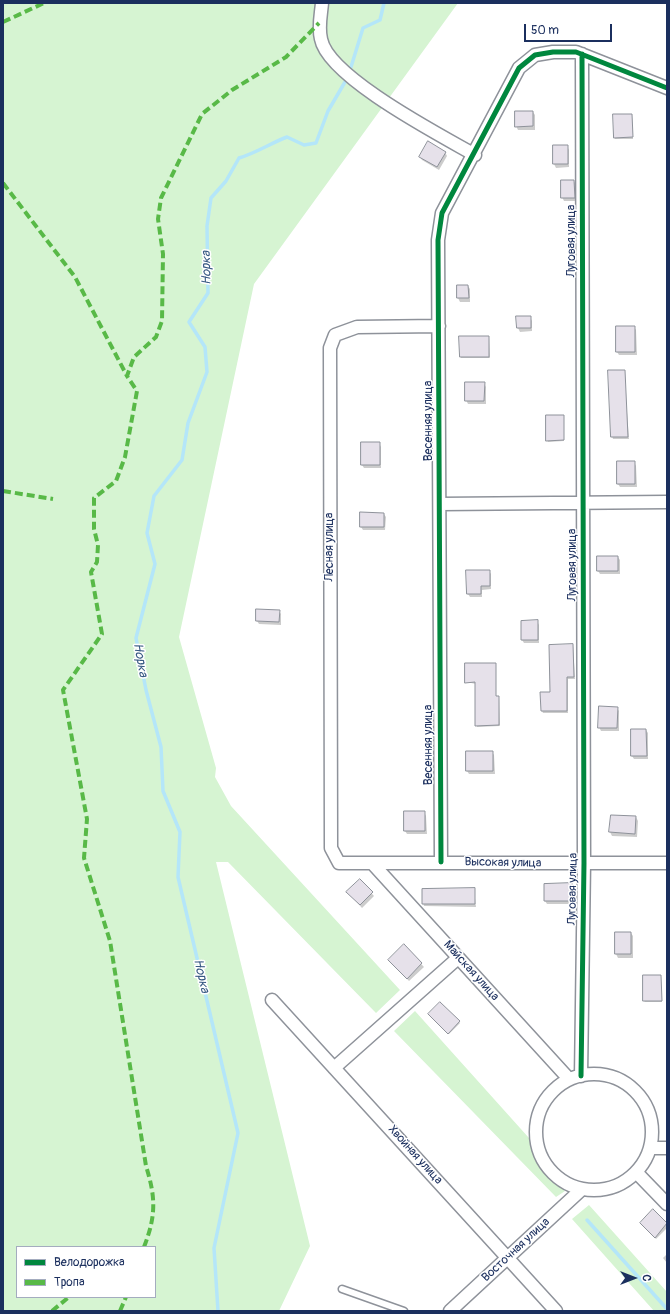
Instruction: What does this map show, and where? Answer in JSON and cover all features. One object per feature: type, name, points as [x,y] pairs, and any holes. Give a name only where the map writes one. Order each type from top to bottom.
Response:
[{"type":"street","points":[[322,3],[320,23],[321,40],[327,54],[340,70],[423,126],[475,155]]},
{"type":"street","name":"Весенняя улица","points":[[441,862],[438,240],[442,212],[475,155],[519,68],[535,55],[553,52],[576,52],[667,88]]},
{"type":"street","name":"Луговая улица","points":[[581,1076],[584,863],[582,54]]},
{"type":"street","name":"Лесная улица","points":[[339,863],[331,848],[330,348],[335,335],[357,327],[439,326]]},
{"type":"street","points":[[440,504],[667,502]]},
{"type":"street","name":"Высокая улица","points":[[339,863],[667,863]]},
{"type":"street","name":"Майская улица","points":[[372,863],[569,1079]]},
{"type":"street","points":[[334,1068],[458,958]]},
{"type":"street","name":"Хвойная улица","points":[[272,1000],[556,1311]]},
{"type":"street","points":[[588,1074],[608,1075],[625,1083],[639,1095],[648,1112],[652,1130],[650,1148],[642,1165],[629,1179],[612,1188],[593,1191],[582,1189],[574,1187],[556,1177],[544,1162],[537,1144],[536,1125],[542,1106],[553,1090],[569,1079],[581,1076],[588,1074]]},
{"type":"street","points":[[650,1148],[667,1148]]},
{"type":"street","points":[[636,1172],[667,1204]]},
{"type":"street","name":"Восточная улица","points":[[450,1311],[582,1189]]},
{"type":"lane","points":[[342,1289],[404,1311]]},
{"type":"green space","points":[[3,3],[458,3],[254,284],[179,637],[216,768],[215,777],[231,806],[400,990],[376,1013],[228,862],[216,862],[310,1246],[279,1311],[3,1311]]},
{"type":"green space","points":[[415,1011],[529,1138],[543,1168],[565,1191],[556,1197],[394,1031]]},
{"type":"green space","points":[[589,1205],[667,1292],[667,1311],[654,1311],[572,1219]]},
{"type":"building","points":[[515,111],[533,111],[533,126],[515,127]]},
{"type":"building","points":[[613,114],[632,114],[633,137],[614,138]]},
{"type":"building","points":[[428,141],[446,152],[437,167],[419,157]]},
{"type":"building","points":[[553,145],[568,145],[568,164],[553,164]]},
{"type":"building","points":[[561,180],[574,180],[575,198],[561,198]]},
{"type":"building","points":[[457,285],[468,285],[469,298],[457,298]]},
{"type":"building","points":[[516,316],[531,316],[531,328],[517,328]]},
{"type":"building","points":[[616,326],[635,326],[635,352],[616,352]]},
{"type":"building","points":[[459,336],[489,336],[489,357],[460,357]]},
{"type":"building","points":[[608,370],[625,370],[628,437],[611,437]]},
{"type":"building","points":[[465,382],[485,382],[484,401],[465,401]]},
{"type":"building","points":[[546,415],[564,415],[564,440],[546,441]]},
{"type":"building","points":[[361,442],[380,442],[380,465],[361,465]]},
{"type":"building","points":[[617,461],[635,461],[635,484],[617,484]]},
{"type":"building","points":[[360,512],[384,513],[384,527],[360,527]]},
{"type":"building","points":[[597,556],[618,556],[618,571],[597,571]]},
{"type":"building","points":[[466,570],[490,570],[490,586],[481,586],[481,594],[467,594]]},
{"type":"building","points":[[256,609],[280,610],[279,622],[256,621]]},
{"type":"building","points":[[538,620],[538,640],[521,640],[521,621]]},
{"type":"building","points":[[573,644],[574,677],[567,677],[567,711],[541,711],[540,692],[550,692],[549,645]]},
{"type":"building","points":[[465,663],[496,663],[496,696],[499,696],[499,725],[475,726],[475,682],[465,683]]},
{"type":"building","points":[[599,706],[618,707],[617,728],[598,728]]},
{"type":"building","points":[[631,729],[646,729],[647,756],[631,756]]},
{"type":"building","points":[[466,751],[493,751],[493,771],[466,771]]},
{"type":"building","points":[[404,811],[425,811],[425,831],[404,831]]},
{"type":"building","points":[[611,815],[636,816],[635,834],[609,832]]},
{"type":"building","points":[[360,879],[373,892],[360,905],[346,892]]},
{"type":"building","points":[[572,883],[572,901],[544,901],[544,884]]},
{"type":"building","points":[[475,888],[475,904],[422,904],[422,889]]},
{"type":"building","points":[[615,932],[631,932],[631,954],[615,954]]},
{"type":"building","points":[[404,944],[422,963],[407,979],[388,960]]},
{"type":"building","points":[[643,975],[661,975],[662,1001],[643,1001]]},
{"type":"building","points":[[440,1002],[460,1021],[448,1034],[428,1014]]},
{"type":"building","points":[[653,1209],[667,1223],[655,1238],[640,1223]]},
{"type":"waterway","name":"Норка","points":[[351,67],[363,28],[380,20],[384,3]]},
{"type":"waterway","name":"Норка","points":[[218,1311],[214,1248],[238,1133],[178,877],[180,832],[163,791],[161,747],[146,690],[136,638],[155,564],[147,533],[154,496],[182,460],[188,423],[207,372],[205,347],[189,322],[208,293],[207,226],[211,198],[226,181],[239,158],[287,137],[304,145],[316,143],[328,111],[345,82]]},
{"type":"waterway","points":[[587,1220],[667,1309]]},
{"type":"marked path","points":[[3,22],[44,3]]},
{"type":"marked path","points":[[144,1246],[153,1216],[152,1188],[146,1166],[110,941],[84,858],[87,819],[63,690],[102,634],[91,572],[97,562],[98,545],[94,529],[94,498],[116,481],[125,457],[137,391],[127,376],[134,357],[156,337],[162,321],[163,254],[158,219],[161,198],[202,114],[232,90],[286,57],[319,23]]},
{"type":"marked path","points":[[3,183],[75,277],[127,376]]},
{"type":"marked path","points":[[3,491],[53,499]]},
{"type":"marked path","points":[[52,1311],[68,1298]]},
{"type":"marked path","points":[[120,1311],[126,1298]]},
{"type":"cycle path","points":[[441,862],[438,240],[442,213],[519,68],[535,55],[553,52],[576,52],[667,88]]},
{"type":"cycle path","points":[[581,1076],[584,863],[582,54]]}]
